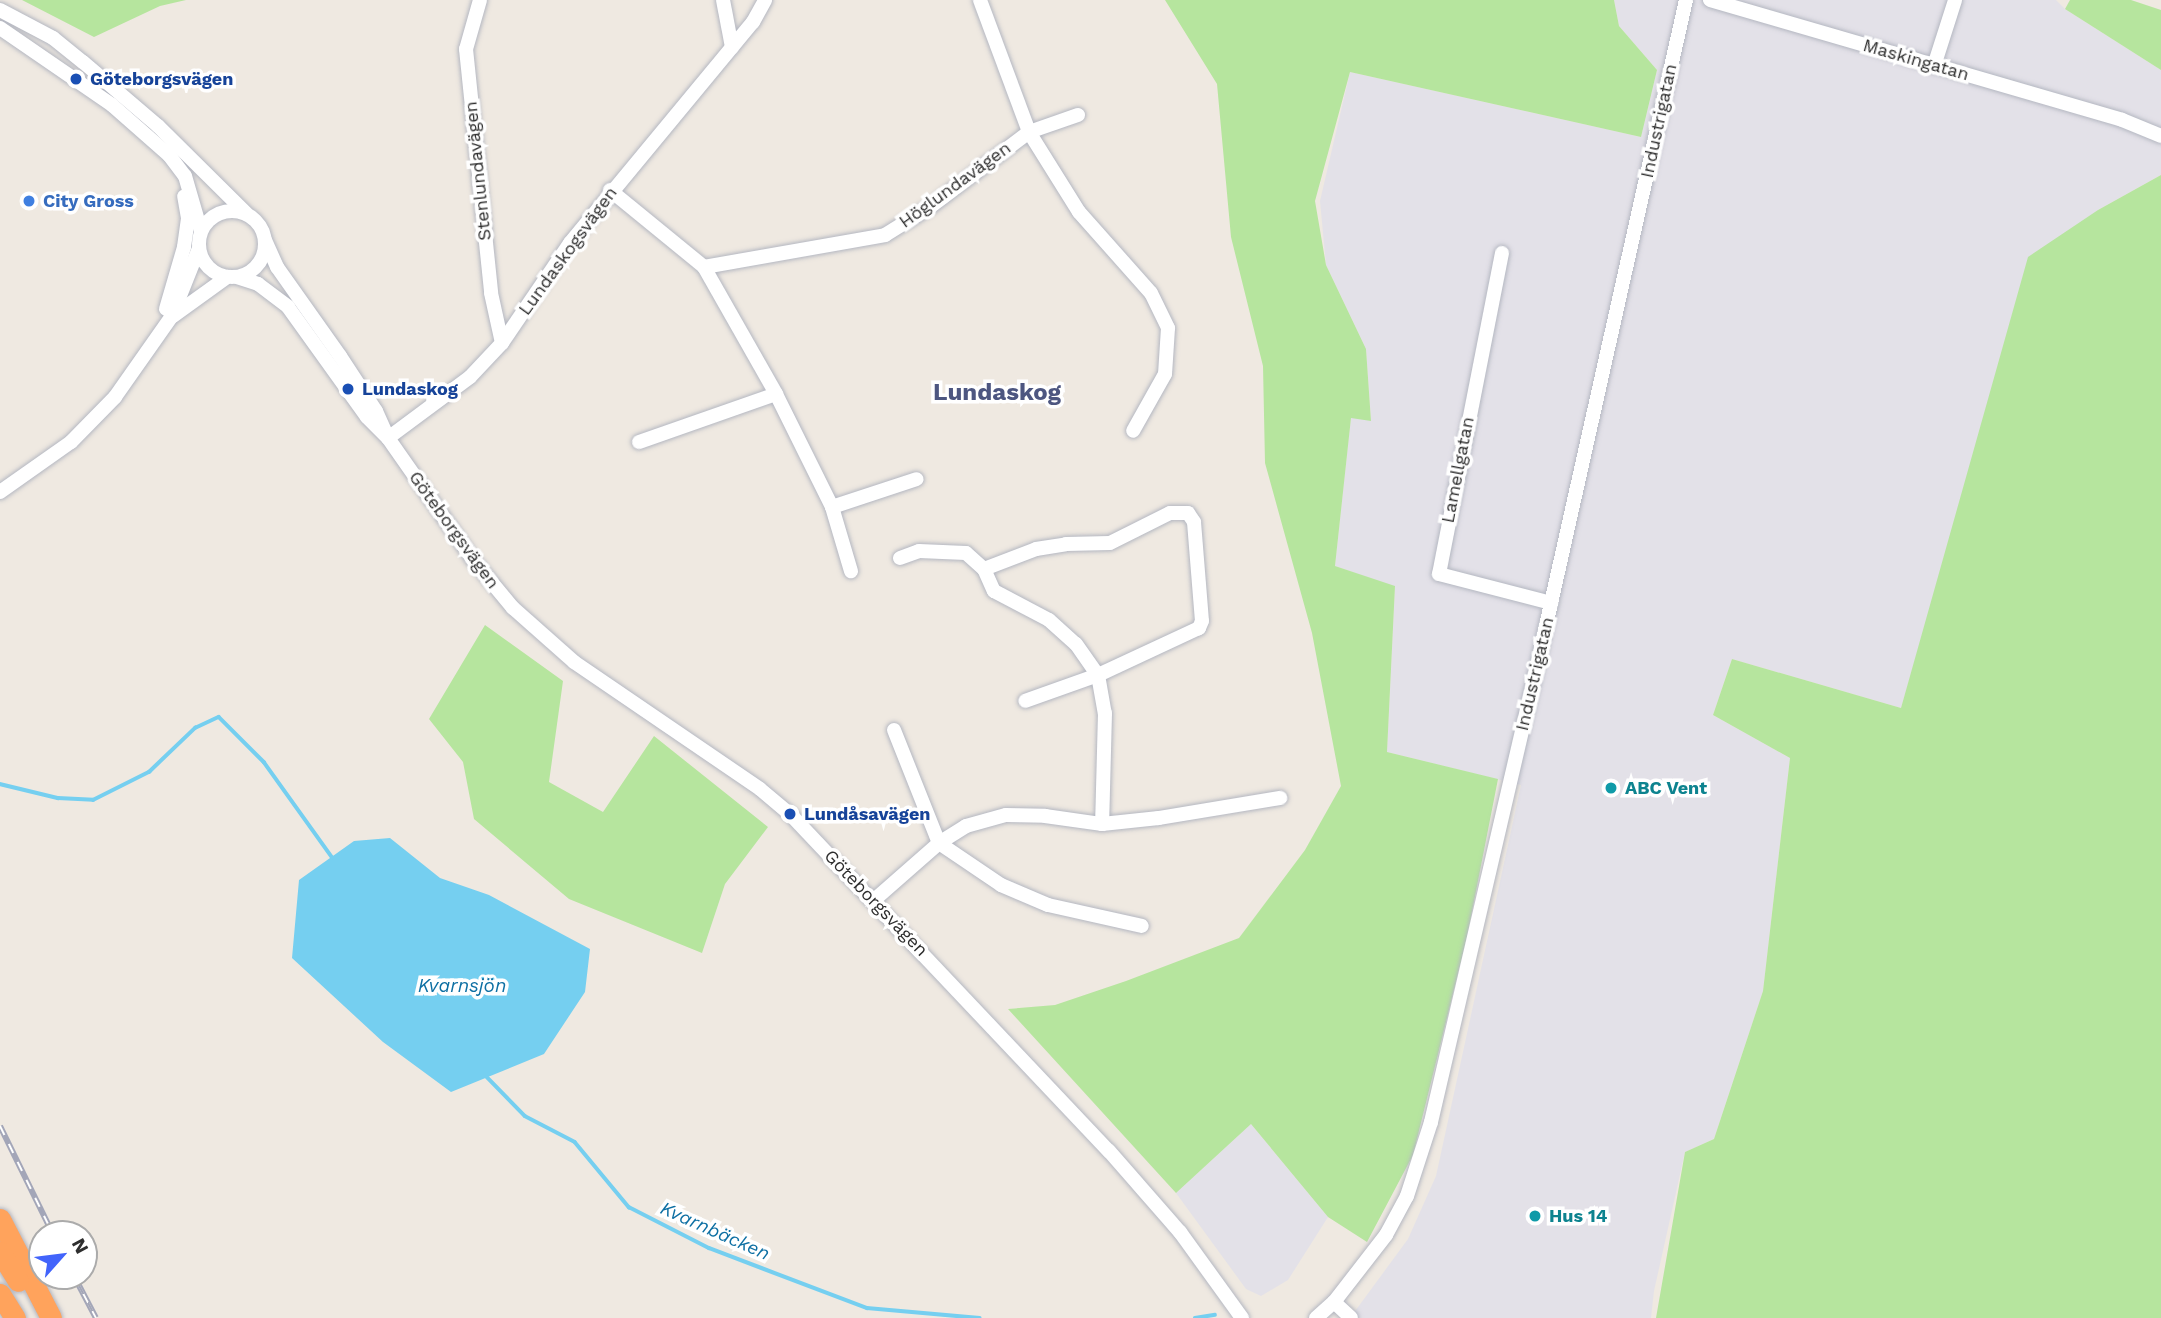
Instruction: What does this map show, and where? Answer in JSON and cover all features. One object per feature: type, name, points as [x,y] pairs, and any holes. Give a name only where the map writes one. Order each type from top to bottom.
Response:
[{"type":"highway","points":[[0,1219],[51,1318]]},
{"type":"highway","points":[[0,1252],[41,1318]]},
{"type":"highway","points":[[0,1294],[15,1318]]},
{"type":"street","name":"Stenlundavägen","points":[[480,0],[466,49],[491,293],[502,343]]},
{"type":"street","points":[[723,0],[732,47]]},
{"type":"street","name":"Lundaskogsvägen","points":[[388,438],[470,377],[502,343],[610,190],[753,22],[765,0]]},
{"type":"street","points":[[980,0],[1029,132],[1079,212],[1151,293],[1168,328],[1165,374],[1133,431]]},
{"type":"street","name":"Industrigatan","points":[[1316,1318],[1334,1302],[1386,1235],[1407,1196],[1431,1122],[1686,0]]},
{"type":"street","name":"Maskingatan","points":[[1710,0],[2122,120],[2161,136]]},
{"type":"street","points":[[1934,66],[1955,0]]},
{"type":"street","points":[[5,13],[18,33],[17,38]]},
{"type":"street","points":[[5,13],[53,38],[158,126],[259,225],[265,240],[261,261],[251,272],[232,277],[197,296],[172,317]]},
{"type":"street","points":[[0,28],[112,105],[174,160],[185,176],[201,231],[199,248],[172,317],[114,397],[71,442],[0,492]]},
{"type":"street","points":[[17,38],[23,35],[34,36],[108,84]]},
{"type":"street","name":"Höglundavägen","points":[[704,267],[885,235],[930,207],[1029,132],[1078,115]]},
{"type":"street","points":[[156,143],[177,179],[188,218],[184,247],[158,337]]},
{"type":"street","points":[[610,190],[704,267],[776,394],[832,507],[851,571]]},
{"type":"street","points":[[201,231],[212,217],[220,213],[230,211],[247,214]]},
{"type":"street","name":"Göteborgsvägen","points":[[265,240],[277,267],[376,411],[388,438]]},
{"type":"street","points":[[199,248],[205,264],[232,277]]},
{"type":"street","name":"Lamellgatan","points":[[1502,253],[1439,573],[1551,603]]},
{"type":"street","name":"Göteborgsvägen","points":[[232,277],[269,290],[288,307],[367,417],[388,438],[474,561],[541,635],[600,681],[760,789],[807,832],[1109,1151],[1180,1232],[1242,1318]]},
{"type":"street","points":[[639,442],[776,394]]},
{"type":"street","points":[[832,507],[917,479]]},
{"type":"street","points":[[984,569],[1036,549],[1066,544],[1110,543],[1170,513],[1181,512],[1192,516],[1196,529],[1202,621],[1199,628],[1098,675],[1025,701]]},
{"type":"street","points":[[900,558],[919,551],[965,552],[984,569],[994,591],[1049,620],[1076,644],[1098,675],[1105,713],[1102,824]]},
{"type":"street","points":[[894,730],[939,843],[1013,890],[1048,905],[1142,926]]},
{"type":"street","points":[[873,901],[922,855],[939,843],[967,826],[1006,815],[1045,816],[1102,824],[1159,818],[1280,798]]},
{"type":"street","points":[[1334,1302],[1350,1318]]},
{"type":"shaded area","points":[[1614,0],[2056,0],[2065,9],[2161,70],[2161,175],[2098,210],[1960,506],[1901,708],[1732,659],[1713,715],[1790,758],[1763,991],[1714,1139],[1685,1152],[1654,1291],[1651,1318],[1350,1318],[1408,1239],[1436,1176],[1521,785],[1387,752],[1395,587],[1335,566],[1351,417],[1371,420],[1366,349],[1326,265],[1320,201],[1350,72],[1641,137],[1657,70],[1619,26]]},
{"type":"shaded area","points":[[1251,1124],[1328,1217],[1288,1280],[1261,1296],[1246,1289],[1176,1193]]},
{"type":"green space","points":[[22,0],[186,0],[160,6],[94,37]]},
{"type":"green space","points":[[1165,0],[1614,0],[1619,26],[1657,70],[1641,137],[1350,72],[1315,201],[1326,265],[1366,349],[1371,421],[1351,418],[1335,566],[1395,586],[1387,752],[1498,779],[1467,937],[1413,1155],[1367,1242],[1328,1217],[1251,1124],[1176,1193],[1008,1009],[1055,1005],[1239,938],[1305,850],[1341,786],[1312,633],[1265,463],[1263,366],[1231,237],[1217,84]]},
{"type":"green space","points":[[2070,0],[2131,0],[2161,10],[2161,70],[2065,9]]},
{"type":"green space","points":[[2161,175],[2161,1318],[1656,1318],[1685,1152],[1714,1139],[1763,991],[1790,758],[1713,715],[1732,659],[1901,708],[2028,257],[2098,210]]},
{"type":"green space","points":[[485,625],[563,681],[549,782],[603,812],[654,736],[768,827],[725,884],[702,953],[569,899],[474,819],[463,762],[429,719]]},
{"type":"water","name":"Kvarnsjön","points":[[390,838],[440,878],[489,895],[590,949],[585,992],[544,1054],[451,1092],[383,1042],[292,958],[299,880],[354,841]]},
{"type":"waterway","name":"Kvarnbäcken","points":[[0,784],[58,798],[93,800],[149,772],[195,728],[219,717],[264,762],[332,857]]},
{"type":"waterway","name":"Kvarnbäcken","points":[[487,1077],[525,1116],[575,1142],[629,1207],[709,1248],[867,1308],[980,1318]]},
{"type":"waterway","name":"Kvarnbäcken","points":[[1195,1318],[1215,1315]]},
{"type":"railway","points":[[0,1126],[46,1220]]},
{"type":"railway","points":[[81,1290],[96,1318]]},
{"type":"place","name":"Göteborgsvägen","points":[[76,79]]},
{"type":"place","name":"City Gross","points":[[29,201]]},
{"type":"place","name":"Lundaskog","points":[[348,389]]},
{"type":"place","name":"ABC Vent","points":[[1611,788]]},
{"type":"place","name":"Lundåsavägen","points":[[790,814]]},
{"type":"place","name":"Hus 14","points":[[1535,1216]]},
{"type":"district","name":"Lundaskog","points":[[997,393]]}]
